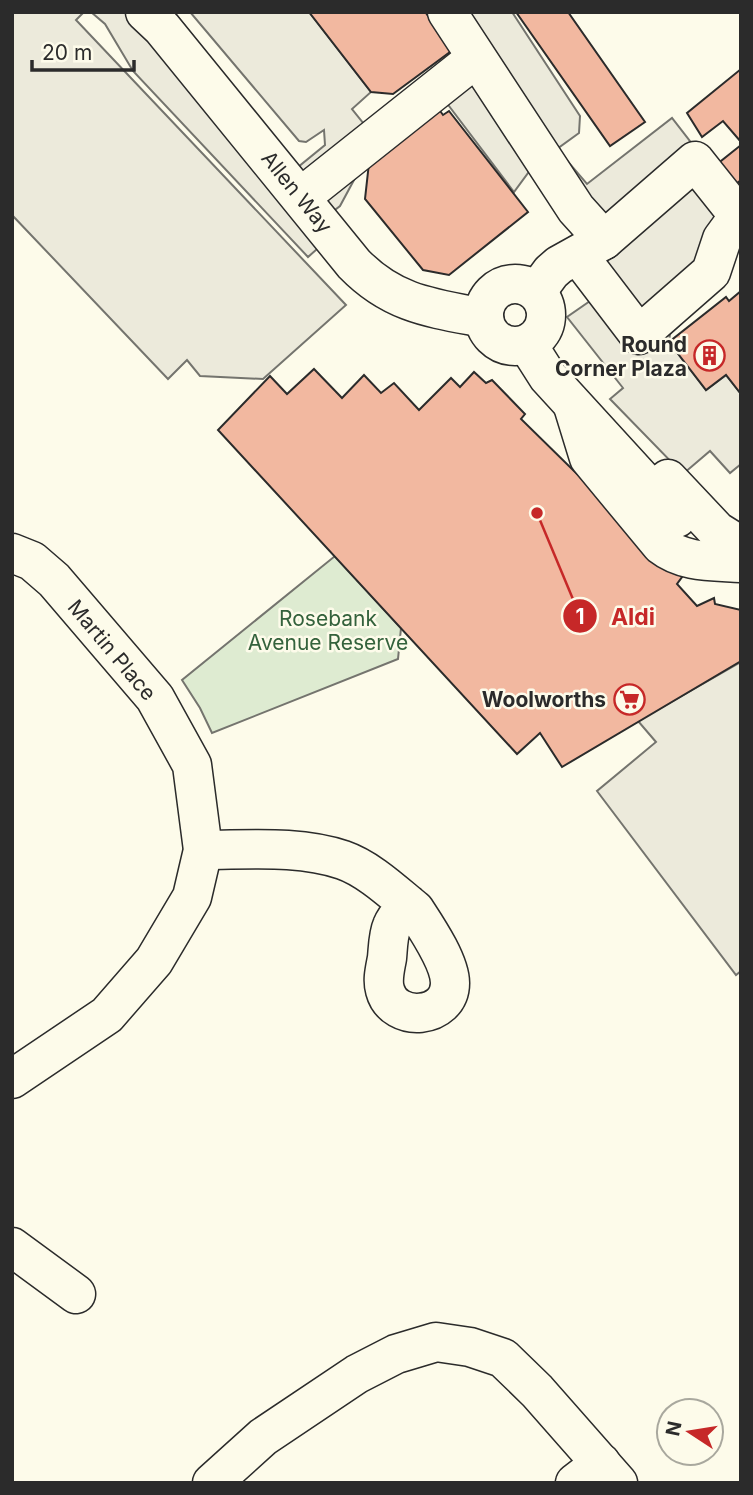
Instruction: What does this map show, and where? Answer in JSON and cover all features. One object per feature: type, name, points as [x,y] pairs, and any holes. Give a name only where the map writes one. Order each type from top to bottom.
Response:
[{"type":"street","name":"Allen Way","points":[[145,12],[162,28],[354,264],[381,288],[401,299],[444,311],[484,318]]},
{"type":"street","points":[[447,12],[576,209],[591,248],[639,335],[711,272],[722,239],[739,214],[695,161],[591,248],[551,272],[537,291]]},
{"type":"street","points":[[302,197],[476,58]]},
{"type":"street","points":[[506,284],[527,285],[537,291],[546,311],[542,331],[527,344],[508,345],[499,342],[492,336],[484,318],[489,297],[496,289],[506,284]]},
{"type":"street","points":[[527,344],[548,377],[677,518]]},
{"type":"street","points":[[573,406],[624,432],[718,531],[741,546]]},
{"type":"street","points":[[573,406],[589,458],[661,545],[676,555],[693,560],[741,562]]},
{"type":"street","name":"Martin Place","points":[[12,553],[32,561],[54,580],[155,698],[192,765],[202,850]]},
{"type":"street","points":[[12,1079],[107,1015],[154,961],[192,897],[202,850],[302,850],[345,860],[386,886],[408,904]]},
{"type":"street","points":[[12,1247],[76,1294]]},
{"type":"street","points":[[212,1483],[263,1437],[357,1374],[396,1354],[436,1342],[470,1347],[503,1358],[537,1391],[598,1476]]},
{"type":"green space","name":"Rosebank Avenue Reserve","points":[[335,556],[401,628],[398,659],[212,733],[182,680]]},
{"type":"shaded area","points":[[12,12],[84,12],[76,20],[346,305],[263,379],[200,376],[187,360],[168,379],[12,215]]},
{"type":"shaded area","points":[[91,12],[174,12],[298,167],[325,145],[324,130],[306,142],[299,141],[190,12],[309,12],[371,92],[352,109],[384,149],[361,167],[340,206],[331,213],[342,227],[308,257],[133,71],[105,24]]},
{"type":"shaded area","points":[[460,12],[512,12],[580,116],[579,133],[557,149],[587,184],[672,118],[728,190],[741,180],[741,236],[724,283],[670,334],[669,342],[706,390],[726,375],[741,394],[741,464],[730,473],[710,451],[683,474],[610,399],[623,388],[567,317],[590,301],[579,283],[571,223],[531,169],[514,192],[446,102]]},
{"type":"shaded area","points":[[741,662],[741,971],[736,975],[597,791],[656,742],[638,721]]},
{"type":"building","points":[[309,12],[425,12],[454,49],[393,94],[371,92]]},
{"type":"building","points":[[516,12],[568,12],[645,122],[610,146]]},
{"type":"building","points":[[741,69],[741,142],[723,121],[702,137],[687,113]]},
{"type":"building","points":[[438,108],[443,115],[449,111],[528,212],[449,275],[423,270],[365,199],[369,163]]},
{"type":"building","points":[[741,145],[741,180],[728,190],[711,169]]},
{"type":"building","name":"Round Corner Plaza","points":[[741,291],[741,394],[726,375],[706,390],[669,342],[726,297],[729,301]]},
{"type":"building","points":[[314,369],[342,398],[364,375],[381,393],[394,383],[419,410],[451,378],[460,387],[474,372],[486,383],[492,380],[525,414],[521,419],[682,577],[677,584],[697,606],[714,598],[715,604],[741,610],[741,661],[562,767],[540,733],[517,754],[218,430],[270,376],[287,394]]},
{"type":"place","name":"Round Corner Plaza","points":[[710,356]]},
{"type":"place","name":"Aldi","points":[[537,513]]},
{"type":"place","name":"Woolworths","points":[[629,699]]}]
